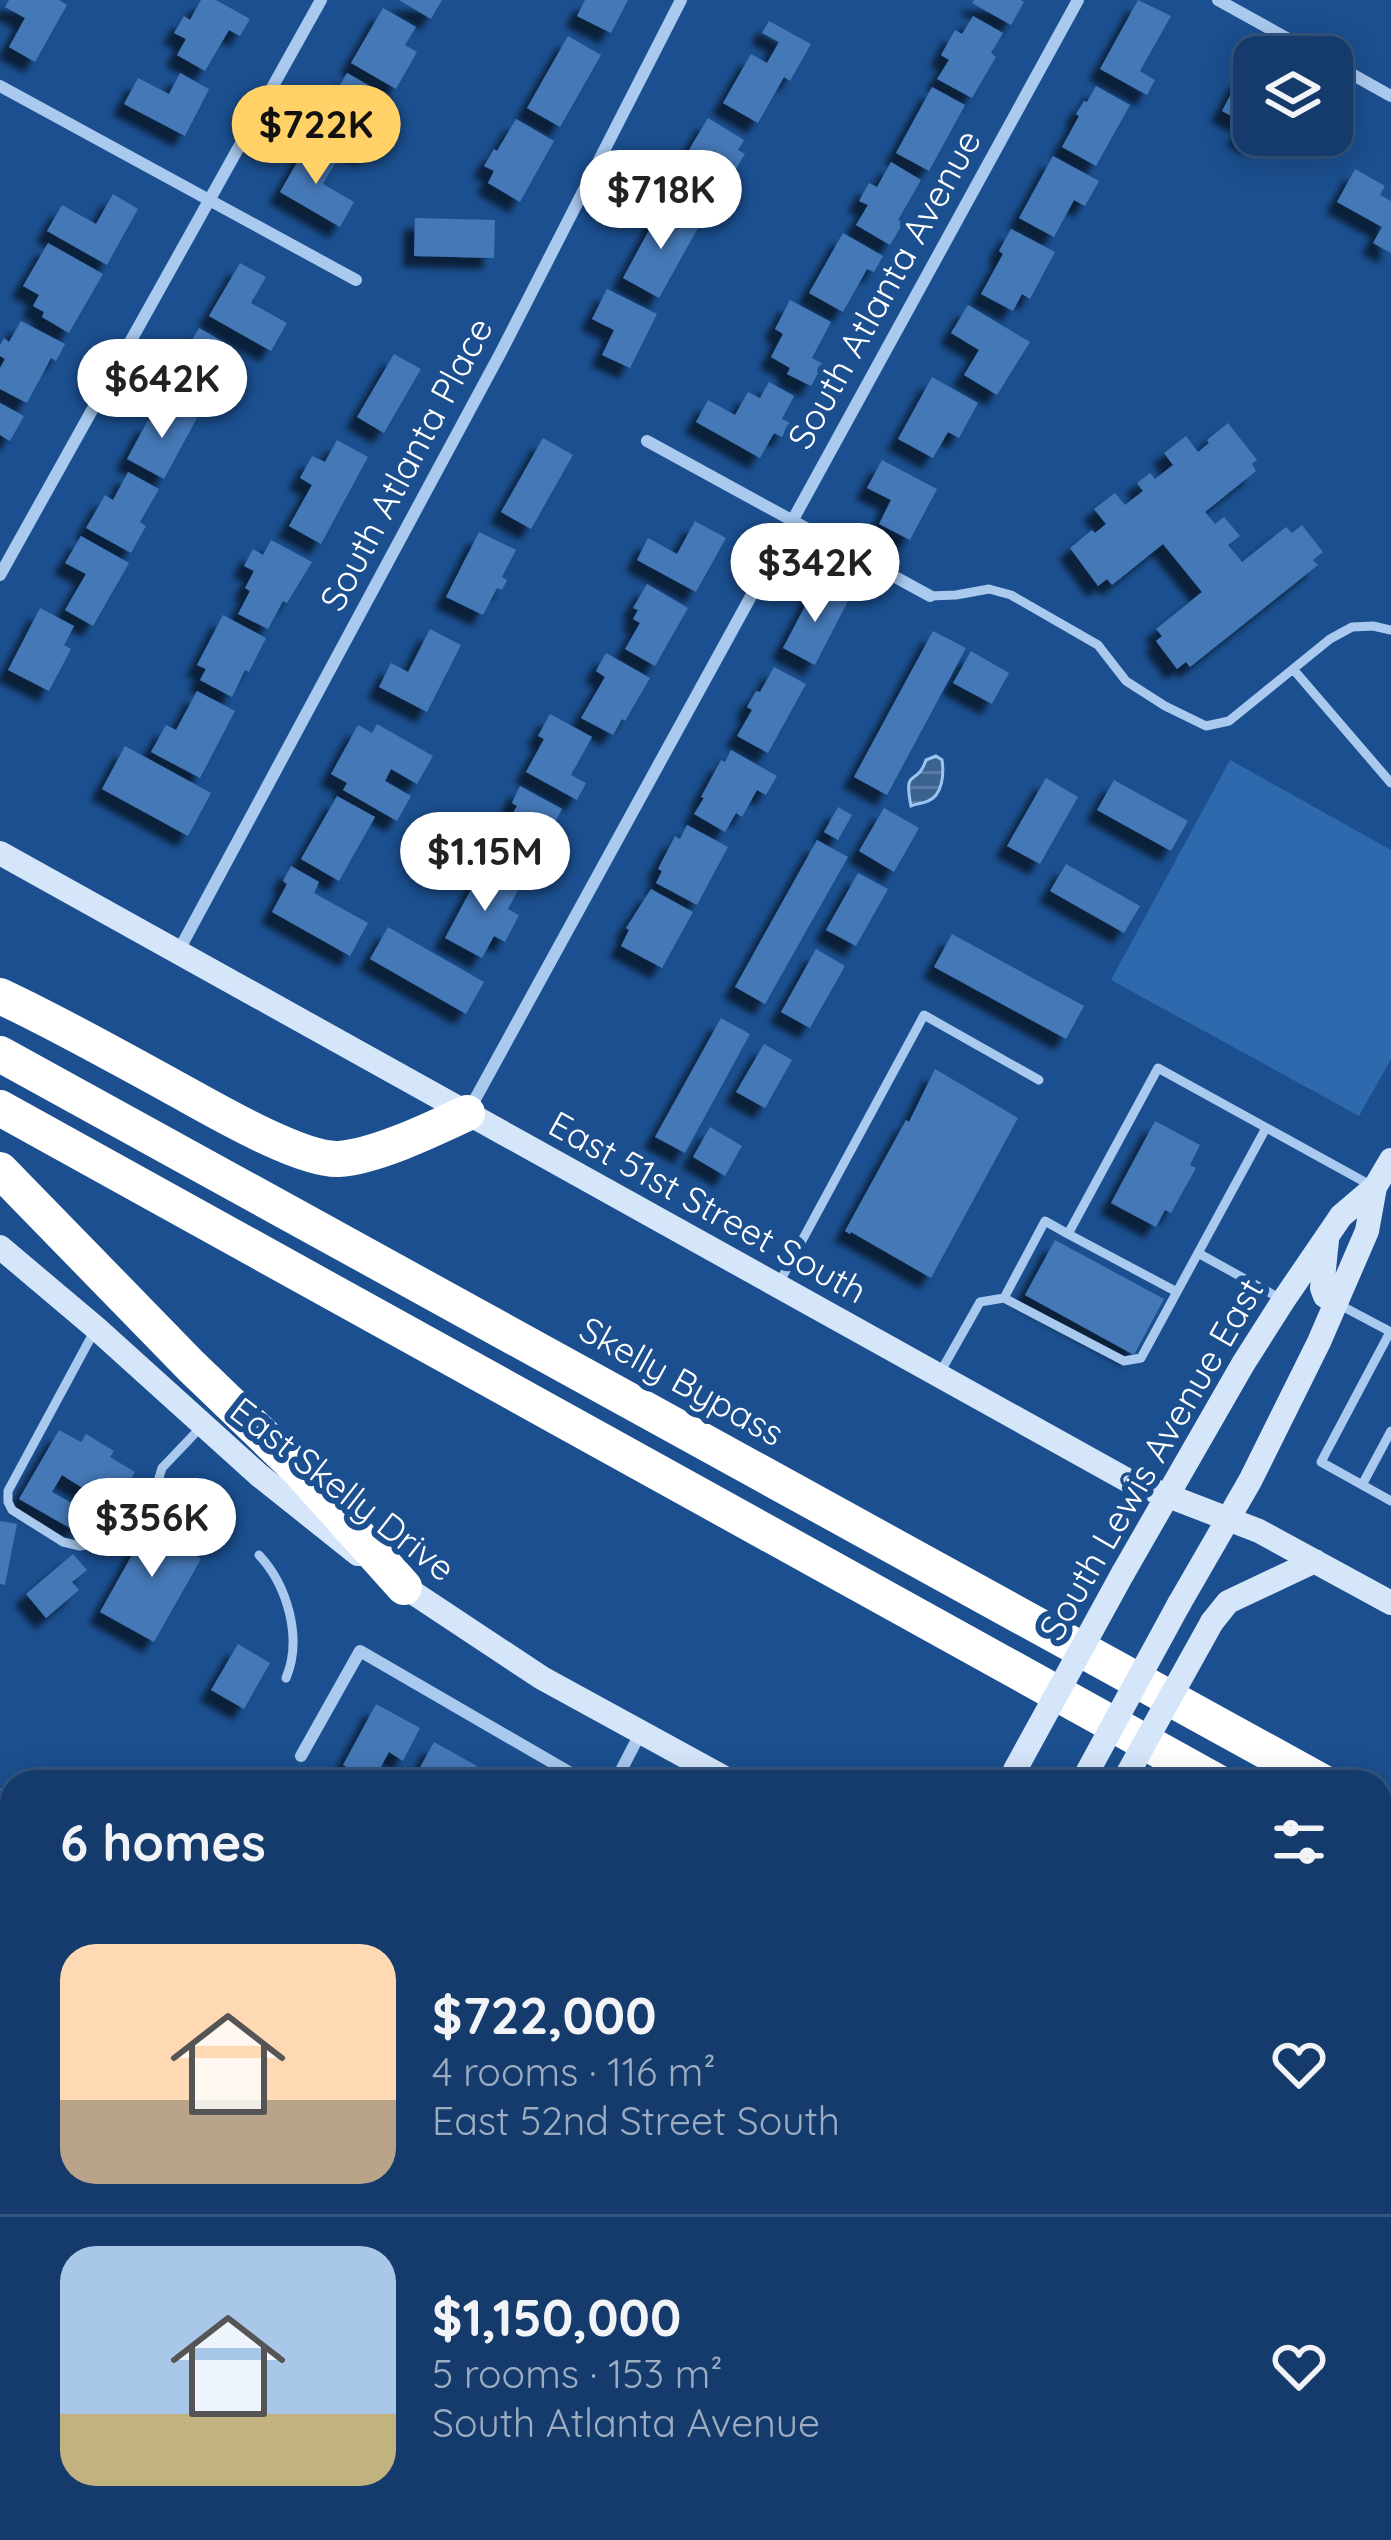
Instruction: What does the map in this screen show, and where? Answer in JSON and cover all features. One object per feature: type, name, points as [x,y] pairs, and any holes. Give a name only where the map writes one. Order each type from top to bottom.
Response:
[{"type":"highway","points":[[0,996],[240,1123],[311,1155],[338,1159],[369,1151],[406,1141],[467,1113]]},
{"type":"highway","name":"Skelly Bypass","points":[[0,1054],[1300,1770]]},
{"type":"highway","points":[[0,1108],[1195,1770]]},
{"type":"highway","points":[[0,1170],[299,1471],[404,1587]]},
{"type":"main road","name":"East 51st Street South","points":[[0,854],[1127,1480],[1259,1531],[1391,1603]]},
{"type":"main road","name":"South Lewis Avenue East","points":[[1089,1770],[1261,1459],[1336,1303],[1367,1231],[1376,1187],[1391,1160]]},
{"type":"main road","name":"South Lewis Avenue East","points":[[1015,1770],[1243,1364],[1341,1216],[1376,1187]]},
{"type":"main road","points":[[1328,1238],[1322,1288],[1336,1303]]},
{"type":"main road","name":"East Skelly Drive","points":[[0,1247],[278,1490],[404,1587],[542,1678],[710,1770]]},
{"type":"main road","points":[[1130,1770],[1211,1622],[1228,1602],[1315,1561]]},
{"type":"street","points":[[0,575],[321,0]]},
{"type":"street","name":"South Atlanta Place","points":[[177,953],[501,352],[681,0]]},
{"type":"street","name":"South Atlanta Avenue","points":[[467,1113],[1078,0]]},
{"type":"street","points":[[1228,2],[1285,36]]},
{"type":"street","points":[[1353,75],[1391,96]]},
{"type":"street","points":[[0,86],[356,280]]},
{"type":"street","points":[[647,441],[930,596]]},
{"type":"street","points":[[301,1756],[360,1652],[565,1770]]},
{"type":"street","points":[[621,1770],[641,1732]]},
{"type":"lane","points":[[930,596],[988,589],[1011,595],[1098,645],[1126,681],[1206,726],[1229,721],[1330,639],[1352,627],[1391,630]]},
{"type":"lane","points":[[1293,669],[1391,783]]},
{"type":"lane","points":[[777,1286],[924,1015],[1039,1080]]},
{"type":"lane","points":[[1068,1234],[1158,1068],[1376,1187]]},
{"type":"lane","points":[[938,1376],[980,1302],[1004,1298],[1124,1361],[1141,1358],[1267,1128]]},
{"type":"lane","points":[[1004,1298],[1045,1221],[1177,1292]]},
{"type":"lane","points":[[1198,1253],[1283,1301]]},
{"type":"lane","points":[[1336,1303],[1391,1332],[1321,1462],[1391,1502]]},
{"type":"lane","points":[[96,1328],[8,1491],[11,1510],[63,1542],[80,1546],[120,1540],[129,1533],[162,1468],[203,1425]]},
{"type":"lane","points":[[1362,1485],[1391,1431]]},
{"type":"lane","points":[[259,1555],[277,1573],[290,1617],[294,1652],[286,1678]]},
{"type":"shaded area","points":[[936,756],[943,765],[940,789],[933,798],[911,806],[910,781],[926,760]]},
{"type":"shaded area","points":[[1230,760],[1391,850],[1391,1059],[1359,1116],[1111,980]]},
{"type":"building","points":[[9,0],[59,0],[67,5],[35,62],[9,47],[25,18],[5,7]]},
{"type":"building","points":[[201,0],[216,0],[250,19],[240,36],[229,30],[205,71],[177,55],[186,39],[174,33],[184,16],[190,20]]},
{"type":"building","points":[[399,0],[442,0],[431,19]]},
{"type":"building","points":[[585,0],[628,0],[611,33],[577,16]]},
{"type":"building","points":[[1138,0],[1171,16],[1140,71],[1155,80],[1147,95],[1100,69]]},
{"type":"building","points":[[1024,2],[1011,25],[972,3]]},
{"type":"building","points":[[383,8],[416,27],[405,45],[417,52],[396,89],[351,63]]},
{"type":"building","points":[[973,16],[1003,33],[991,53],[996,57],[972,98],[937,79],[949,60],[941,55],[955,30],[962,34]]},
{"type":"building","points":[[769,21],[811,44],[790,81],[784,77],[758,123],[723,103],[751,54],[767,63],[779,42],[762,33]]},
{"type":"building","points":[[568,36],[601,55],[560,127],[527,108]]},
{"type":"building","points":[[180,73],[209,89],[185,136],[124,104],[138,78],[169,94]]},
{"type":"building","points":[[347,73],[389,97],[375,123],[383,127],[366,155],[316,127]]},
{"type":"building","points":[[1096,86],[1130,105],[1096,166],[1062,147],[1076,114]]},
{"type":"building","points":[[932,87],[965,105],[929,171],[896,153]]},
{"type":"building","points":[[1233,90],[1233,117],[1222,111]]},
{"type":"building","points":[[708,118],[744,140],[738,150],[745,154],[717,201],[674,175]]},
{"type":"building","points":[[516,119],[554,141],[520,202],[488,183],[494,171],[484,166]]},
{"type":"building","points":[[307,145],[336,162],[323,184],[354,202],[340,227],[280,192]]},
{"type":"building","points":[[1053,156],[1099,181],[1085,206],[1074,200],[1054,237],[1019,218]]},
{"type":"building","points":[[891,162],[921,180],[890,245],[856,225],[868,205],[859,201],[869,183],[877,187]]},
{"type":"building","points":[[1355,169],[1385,186],[1380,195],[1391,201],[1391,253],[1373,243],[1382,227],[1337,202]]},
{"type":"building","points":[[113,194],[138,209],[107,265],[47,231],[62,205],[96,224]]},
{"type":"building","points":[[662,206],[699,226],[659,298],[623,278]]},
{"type":"building","points":[[415,218],[495,220],[494,258],[414,256]]},
{"type":"building","points":[[1011,229],[1055,252],[1030,299],[1022,294],[1013,311],[981,294]]},
{"type":"building","points":[[843,233],[883,256],[874,272],[867,269],[843,312],[809,293]]},
{"type":"building","points":[[48,243],[103,274],[69,333],[42,317],[44,312],[33,306],[39,295],[23,286]]},
{"type":"building","points":[[240,263],[266,277],[251,303],[287,323],[271,351],[209,316]]},
{"type":"building","points":[[607,289],[657,314],[630,368],[602,355],[614,330],[592,319]]},
{"type":"building","points":[[790,300],[831,322],[812,358],[823,364],[811,386],[787,374],[790,368],[771,357],[783,334],[775,329]]},
{"type":"building","points":[[968,305],[1030,342],[997,395],[964,375],[979,350],[951,333]]},
{"type":"building","points":[[21,321],[65,344],[56,361],[51,358],[27,403],[0,389],[5,359],[0,356],[0,345],[4,338],[9,342]]},
{"type":"building","points":[[199,328],[232,347],[198,406],[165,387]]},
{"type":"building","points":[[394,354],[421,369],[384,433],[357,417]]},
{"type":"building","points":[[932,377],[978,403],[959,438],[948,432],[933,458],[898,439]]},
{"type":"building","points":[[769,382],[794,396],[782,419],[790,423],[782,437],[774,433],[760,458],[696,422],[708,400],[735,415],[748,392],[760,398]]},
{"type":"building","points":[[167,402],[197,418],[164,479],[127,459],[148,420],[156,424]]},
{"type":"building","points":[[0,403],[24,416],[10,441],[0,435]]},
{"type":"building","points":[[1228,423],[1257,460],[1252,464],[1256,471],[1205,512],[1215,524],[1224,517],[1240,536],[1228,545],[1242,562],[1286,527],[1292,533],[1302,525],[1323,552],[1313,560],[1318,565],[1190,667],[1186,662],[1177,669],[1156,641],[1162,636],[1156,629],[1202,592],[1163,544],[1112,585],[1107,579],[1098,586],[1070,548],[1106,524],[1094,509],[1115,493],[1125,505],[1143,491],[1137,483],[1150,473],[1155,479],[1173,465],[1164,453],[1186,436],[1198,452]]},
{"type":"building","points":[[543,438],[573,455],[531,529],[501,512]]},
{"type":"building","points":[[337,440],[368,457],[321,544],[289,526],[312,485],[300,478],[312,456],[325,462]]},
{"type":"building","points":[[882,460],[937,489],[910,540],[879,524],[891,500],[867,488]]},
{"type":"building","points":[[128,472],[159,489],[140,522],[146,526],[131,553],[86,528],[105,495],[113,500]]},
{"type":"building","points":[[695,521],[726,538],[696,592],[637,560],[648,538],[677,554]]},
{"type":"building","points":[[479,532],[516,550],[502,577],[507,580],[502,590],[497,588],[483,615],[446,597]]},
{"type":"building","points":[[81,536],[129,563],[93,626],[65,610],[86,574],[65,563]]},
{"type":"building","points":[[271,540],[312,562],[268,629],[238,614],[254,571],[244,566],[253,549],[263,555]]},
{"type":"building","points":[[647,584],[688,608],[655,666],[625,649],[640,623],[633,619],[638,610],[633,608]]},
{"type":"building","points":[[816,585],[848,601],[815,665],[783,648]]},
{"type":"building","points":[[40,608],[74,626],[64,645],[71,649],[49,691],[8,670]]},
{"type":"building","points":[[223,615],[266,638],[232,697],[200,680],[206,669],[197,665]]},
{"type":"building","points":[[430,629],[461,645],[427,712],[379,687],[391,663],[408,672]]},
{"type":"building","points":[[933,631],[966,648],[887,795],[854,777]]},
{"type":"building","points":[[971,651],[1009,673],[992,704],[953,683]]},
{"type":"building","points":[[606,653],[650,678],[613,735],[581,718],[605,677],[596,671]]},
{"type":"building","points":[[774,667],[806,684],[768,753],[737,736],[752,710],[747,707]]},
{"type":"building","points":[[197,691],[235,711],[200,778],[151,752],[166,725],[176,730]]},
{"type":"building","points":[[550,714],[592,737],[571,775],[586,783],[577,800],[526,772],[544,739],[538,736]]},
{"type":"building","points":[[377,724],[433,756],[417,784],[391,769],[385,781],[411,796],[397,821],[343,790],[347,783],[331,774],[358,725],[372,733]]},
{"type":"building","points":[[125,746],[211,793],[188,836],[102,789]]},
{"type":"building","points":[[731,750],[777,776],[766,795],[757,790],[742,817],[736,813],[725,832],[694,814],[721,760],[725,762]]},
{"type":"building","points":[[1046,778],[1078,797],[1040,864],[1007,846]]},
{"type":"building","points":[[1114,780],[1188,821],[1171,851],[1097,810]]},
{"type":"building","points":[[520,786],[562,809],[549,833],[561,839],[547,864],[536,858],[523,882],[486,862],[517,806],[512,803]]},
{"type":"building","points":[[337,796],[375,817],[339,881],[301,859]]},
{"type":"building","points":[[838,807],[852,815],[838,840],[824,832]]},
{"type":"building","points":[[884,808],[919,828],[894,872],[859,851]]},
{"type":"building","points":[[687,825],[728,847],[697,905],[656,883],[675,836],[680,839]]},
{"type":"building","points":[[817,840],[848,857],[765,1004],[735,987]]},
{"type":"building","points":[[1066,864],[1140,906],[1124,933],[1050,891]]},
{"type":"building","points":[[291,866],[319,882],[314,893],[368,923],[350,956],[272,912]]},
{"type":"building","points":[[483,867],[520,887],[508,909],[519,915],[505,942],[494,936],[482,958],[445,938]]},
{"type":"building","points":[[858,873],[888,889],[856,946],[826,930]]},
{"type":"building","points":[[651,889],[693,912],[662,968],[621,946],[626,928]]},
{"type":"building","points":[[388,927],[484,982],[466,1014],[370,959]]},
{"type":"building","points":[[952,934],[1084,1006],[1066,1039],[934,967]]},
{"type":"building","points":[[816,949],[845,966],[810,1028],[781,1012]]},
{"type":"building","points":[[721,1018],[750,1034],[685,1153],[655,1137]]},
{"type":"building","points":[[764,1044],[792,1060],[765,1108],[736,1092]]},
{"type":"building","points":[[935,1069],[1018,1118],[931,1278],[845,1231]]},
{"type":"building","points":[[1155,1121],[1200,1145],[1190,1165],[1196,1168],[1171,1213],[1165,1210],[1156,1227],[1111,1203]]},
{"type":"building","points":[[710,1127],[742,1146],[725,1176],[693,1157]]},
{"type":"building","points":[[1055,1240],[1164,1299],[1134,1355],[1025,1295]]},
{"type":"building","points":[[59,1430],[81,1442],[86,1434],[114,1451],[110,1457],[135,1472],[114,1508],[62,1475],[52,1492],[87,1512],[75,1531],[19,1499]]},
{"type":"building","points":[[156,1512],[187,1530],[178,1546],[201,1559],[154,1642],[100,1612]]},
{"type":"building","points":[[0,1521],[17,1524],[5,1585],[0,1584]]},
{"type":"building","points":[[73,1554],[87,1570],[72,1582],[79,1590],[46,1618],[26,1594]]},
{"type":"building","points":[[238,1644],[270,1663],[244,1709],[211,1690]]},
{"type":"building","points":[[376,1704],[420,1728],[403,1761],[389,1752],[379,1770],[352,1770],[343,1765]]},
{"type":"building","points":[[434,1742],[477,1766],[474,1770],[419,1770]]}]
